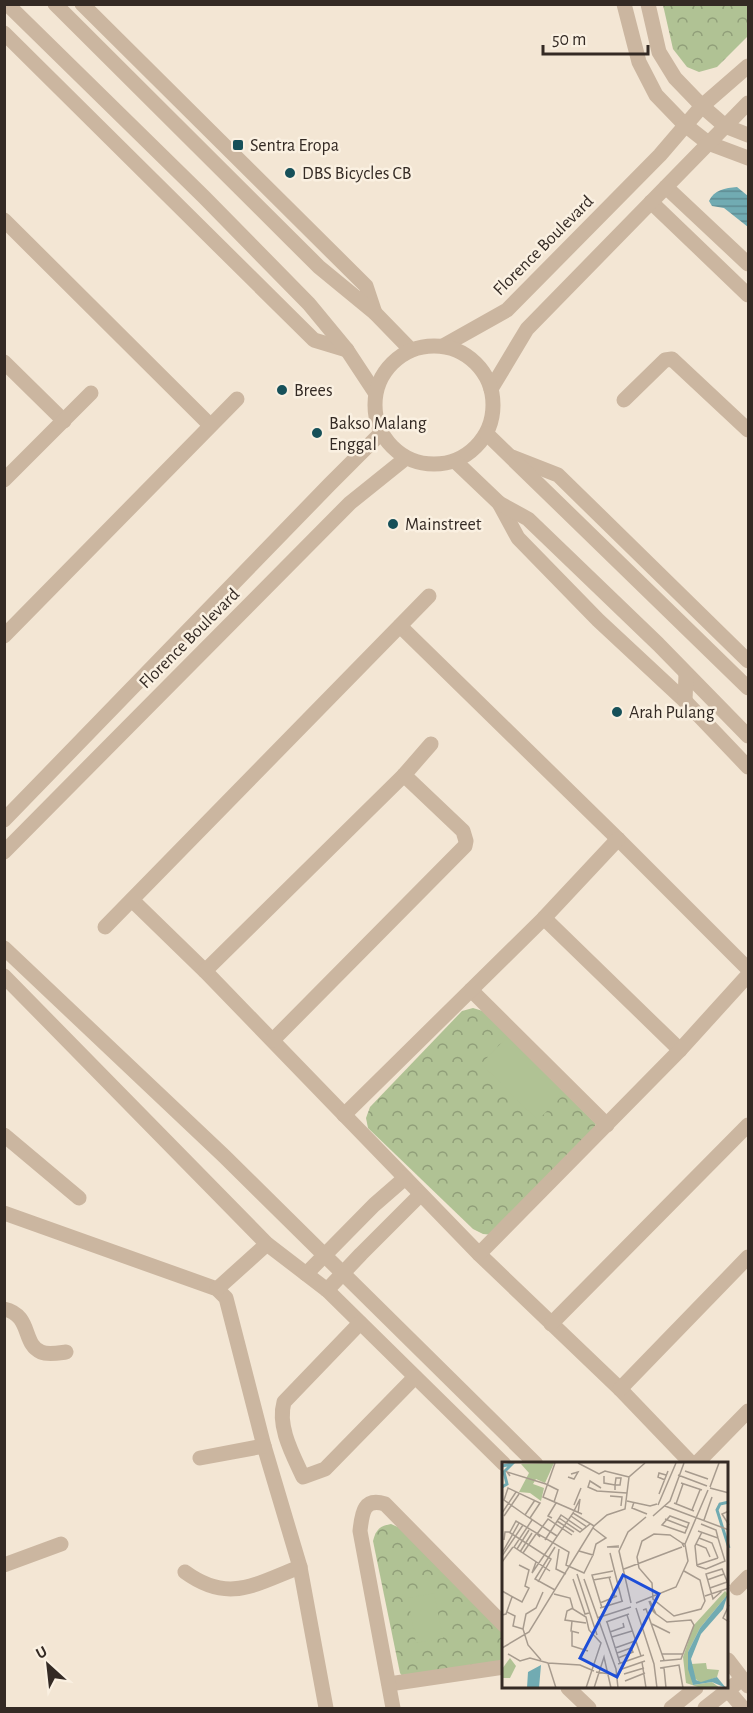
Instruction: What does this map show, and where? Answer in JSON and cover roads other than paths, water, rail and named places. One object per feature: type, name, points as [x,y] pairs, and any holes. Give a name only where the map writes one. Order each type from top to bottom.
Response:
[{"type":"street","points":[[7,4],[204,197],[309,304],[347,350],[374,391],[376,419],[389,445],[406,459],[435,465],[456,462],[473,450],[487,434],[494,406],[491,389],[484,373],[474,361],[461,352],[443,346],[424,346],[411,350],[393,361],[374,391]]},
{"type":"street","points":[[54,4],[319,267],[375,314],[411,350]]},
{"type":"street","points":[[82,4],[358,277],[366,286],[375,314]]},
{"type":"street","points":[[624,4],[639,62],[656,96],[684,124],[708,143],[748,158]]},
{"type":"street","points":[[648,4],[660,52],[675,78],[725,126],[748,135]]},
{"type":"street","points":[[4,33],[314,340],[347,350]]},
{"type":"street","name":"Florence Boulevard","points":[[443,346],[507,310],[660,155],[684,124],[748,66]]},
{"type":"street","points":[[491,389],[527,329],[748,103]]},
{"type":"street","points":[[666,187],[748,264]]},
{"type":"street","points":[[651,202],[748,295]]},
{"type":"street","points":[[4,220],[210,425]]},
{"type":"street","points":[[624,400],[665,360],[672,358],[748,430]]},
{"type":"street","points":[[4,362],[64,421]]},
{"type":"street","points":[[4,480],[91,393]]},
{"type":"street","points":[[4,636],[237,399]]},
{"type":"street","name":"Florence Boulevard","points":[[4,820],[381,433]]},
{"type":"street","points":[[487,434],[748,688]]},
{"type":"street","points":[[512,457],[558,475],[748,661]]},
{"type":"street","name":"Florence Boulevard","points":[[4,852],[350,503],[406,459]]},
{"type":"street","points":[[456,462],[499,503],[528,519],[658,644],[748,736]]},
{"type":"street","points":[[499,503],[518,538],[598,620],[685,701],[748,767]]},
{"type":"street","points":[[105,927],[429,596]]},
{"type":"street","points":[[400,626],[618,838],[748,969]]},
{"type":"street","points":[[685,701],[686,674]]},
{"type":"street","points":[[205,971],[404,775],[431,744]]},
{"type":"street","points":[[273,1040],[465,846],[463,831],[404,775]]},
{"type":"street","points":[[344,1115],[544,918],[618,838]]},
{"type":"street","points":[[132,900],[273,1040],[420,1195],[692,1462]]},
{"type":"street","points":[[544,918],[680,1050]]},
{"type":"street","points":[[4,948],[224,1156],[534,1462]]},
{"type":"street","points":[[479,1254],[680,1050],[748,975]]},
{"type":"street","points":[[4,976],[267,1244],[327,1290],[502,1462]]},
{"type":"street","points":[[471,990],[607,1125]]},
{"type":"street","points":[[551,1324],[748,1125]]},
{"type":"street","points":[[6,1137],[79,1198]]},
{"type":"street","points":[[306,1274],[374,1205],[405,1178]]},
{"type":"street","points":[[327,1290],[420,1195]]},
{"type":"street","points":[[4,1213],[217,1289],[226,1298],[264,1446],[300,1568],[326,1708]]},
{"type":"street","points":[[217,1289],[267,1244]]},
{"type":"street","points":[[620,1389],[748,1257]]},
{"type":"street","points":[[4,1309],[14,1311],[21,1320],[33,1346],[41,1352],[52,1354],[66,1352]]},
{"type":"street","points":[[360,1323],[284,1402],[281,1413],[290,1450],[303,1477],[325,1469],[415,1377]]},
{"type":"street","points":[[696,1462],[748,1411]]},
{"type":"street","points":[[200,1458],[264,1446]]},
{"type":"street","points":[[393,1708],[360,1531],[363,1510],[369,1503],[378,1501],[385,1504],[502,1623]]},
{"type":"street","points":[[4,1565],[61,1544]]},
{"type":"street","points":[[185,1572],[212,1587],[240,1590],[300,1568]]},
{"type":"street","points":[[737,1588],[748,1576]]},
{"type":"street","points":[[729,1662],[745,1683],[729,1688]]},
{"type":"street","points":[[389,1684],[502,1667]]},
{"type":"street","points":[[569,1689],[589,1708]]},
{"type":"street","points":[[671,1708],[695,1689]]},
{"type":"street","points":[[705,1708],[727,1689],[742,1708]]},
{"type":"water","points":[[737,187],[748,196],[748,227],[724,208],[712,206],[709,201],[720,190]]},
{"type":"place","name":"Sentra Eropa","points":[[238,145]]},
{"type":"place","name":"DBS Bicycles CB","points":[[290,173]]},
{"type":"place","name":"Brees","points":[[282,390]]},
{"type":"place","name":"Bakso Malang Enggal","points":[[317,433]]},
{"type":"place","name":"Mainstreet","points":[[393,524]]},
{"type":"place","name":"Arah Pulang","points":[[617,712]]}]
